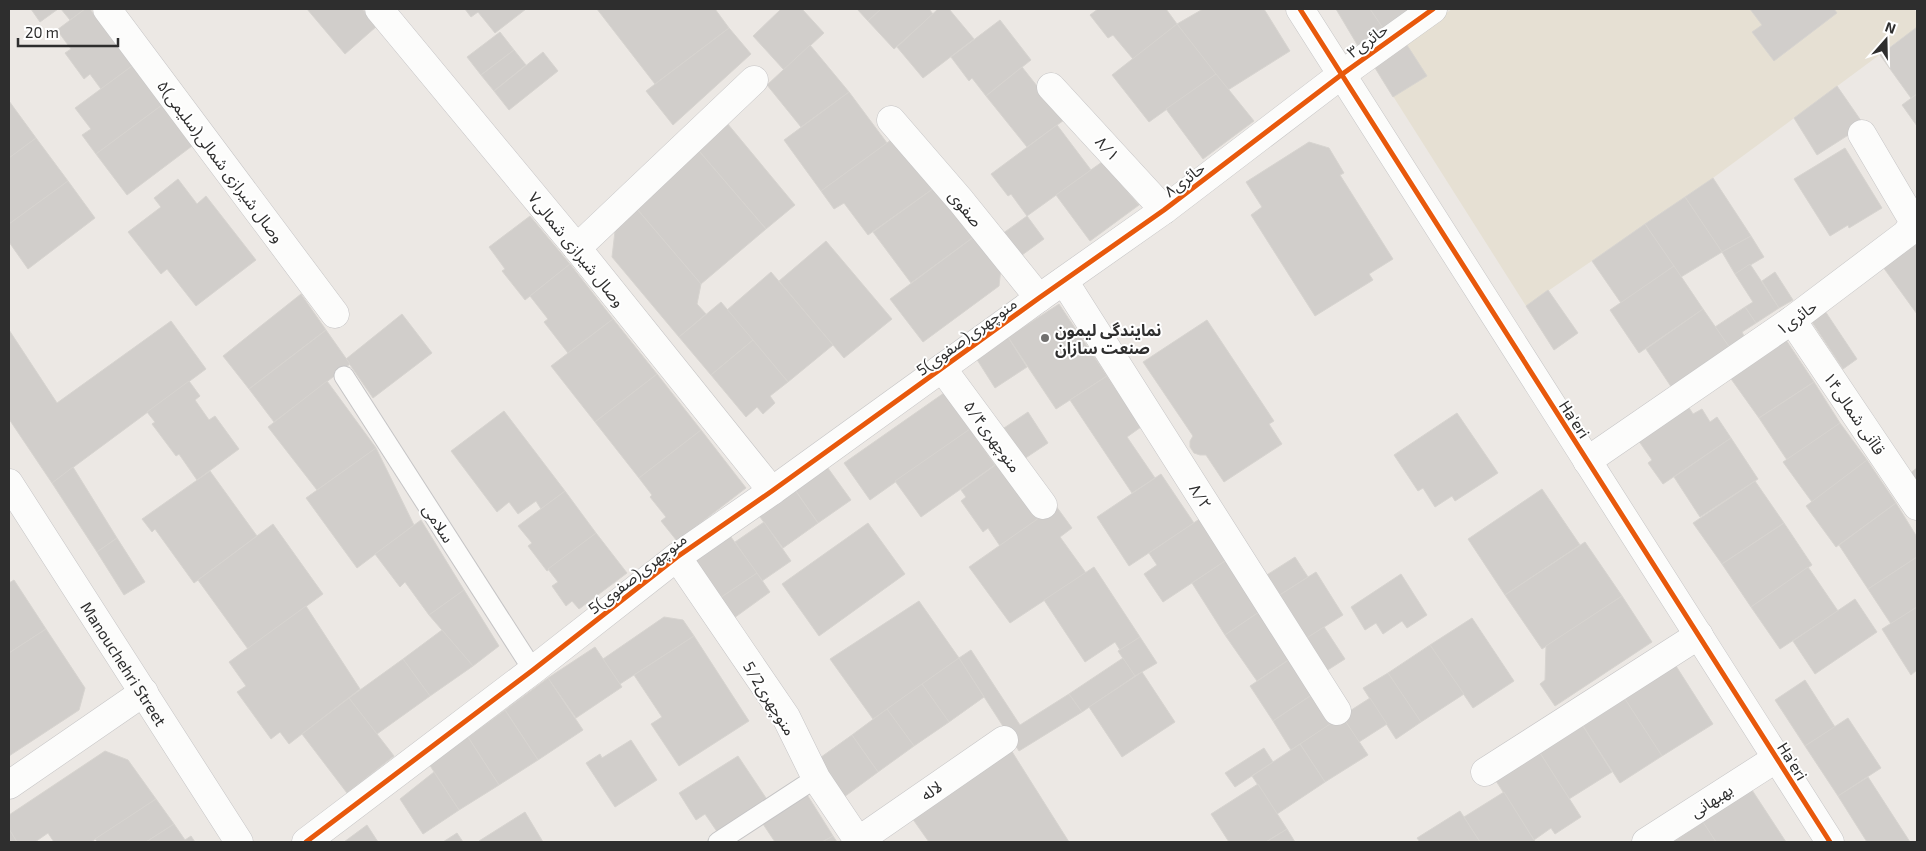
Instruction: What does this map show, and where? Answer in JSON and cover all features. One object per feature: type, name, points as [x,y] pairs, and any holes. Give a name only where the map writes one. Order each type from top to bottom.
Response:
[{"type":"street","name":"۵وصال شیرازی شمالی(سلیمی)","points":[[107,9],[335,314]]},
{"type":"street","name":"Ha'eri","points":[[1300,9],[1830,842]]},
{"type":"street","name":"حائری۳","points":[[1341,75],[1433,9]]},
{"type":"street","name":"وصال شیرازی شمالی۷","points":[[383,10],[772,491]]},
{"type":"street","name":"حائری۸","points":[[1039,298],[1164,210],[1341,75]]},
{"type":"street","points":[[577,248],[754,80]]},
{"type":"street","name":"۸/۱","points":[[1051,87],[1164,210]]},
{"type":"street","name":"صفوی","points":[[891,120],[1039,298]]},
{"type":"street","name":"حائری۱","points":[[1587,461],[1792,320],[1906,234],[1911,227],[1912,219],[1862,134]]},
{"type":"street","name":"۸/۲","points":[[1064,281],[1337,711]]},
{"type":"street","name":"5منوچهری(صفوی)","points":[[306,842],[533,670],[677,557],[772,491],[1039,298]]},
{"type":"street","name":"قاآنی شمالی۱۴","points":[[1792,320],[1917,506]]},
{"type":"street","name":"منوچهری۵/۴","points":[[942,368],[1043,505]]},
{"type":"street","name":"Manouchehri Street","points":[[9,483],[239,842]]},
{"type":"street","name":"5/2منوچهری","points":[[677,557],[786,718],[816,778],[858,842]]},
{"type":"street","points":[[1485,772],[1699,634]]},
{"type":"street","points":[[9,784],[144,692]]},
{"type":"street","name":"لاله","points":[[858,842],[1004,740]]},
{"type":"street","name":"بهبهانی","points":[[1646,842],[1777,758]]},
{"type":"lane","name":"سلامی","points":[[344,376],[533,670]]},
{"type":"lane","points":[[718,842],[816,778]]},
{"type":"shaded area","points":[[1452,9],[1914,9],[1917,13],[1917,27],[1713,178],[1526,306],[1372,63]]},
{"type":"building","points":[[31,9],[58,9],[40,22]]},
{"type":"building","points":[[61,9],[85,9],[70,20]]},
{"type":"building","points":[[85,9],[90,9],[132,66],[101,89],[90,74],[84,79],[65,53],[71,49],[57,30]]},
{"type":"building","points":[[307,9],[362,9],[377,26],[345,54]]},
{"type":"building","points":[[465,9],[526,9],[495,33],[478,12],[471,17]]},
{"type":"building","points":[[597,9],[715,9],[729,28],[655,84]]},
{"type":"building","points":[[781,9],[802,9],[824,33],[784,70],[753,36]]},
{"type":"building","points":[[857,9],[881,9],[868,21]]},
{"type":"building","points":[[881,9],[929,9],[933,14],[894,49],[868,21]]},
{"type":"building","points":[[938,9],[949,9],[974,39],[923,78],[897,47]]},
{"type":"building","points":[[1098,9],[1166,9],[1177,24],[1133,59],[1113,35],[1108,38],[1090,15]]},
{"type":"building","points":[[1203,9],[1264,9],[1290,51],[1228,90],[1177,24]]},
{"type":"building","points":[[1336,9],[1370,9],[1383,28],[1358,46]]},
{"type":"building","points":[[1370,9],[1405,9],[1407,11],[1383,28]]},
{"type":"building","points":[[1750,9],[1834,9],[1837,13],[1774,61],[1752,32],[1762,25]]},
{"type":"building","points":[[1000,20],[1031,60],[986,96],[972,78],[969,81],[951,57]]},
{"type":"building","points":[[1177,24],[1216,74],[1149,122],[1112,75]]},
{"type":"building","points":[[1917,27],[1917,94],[1911,98],[1880,55]]},
{"type":"building","points":[[729,28],[751,54],[673,125],[646,91]]},
{"type":"building","points":[[500,32],[514,50],[481,75],[467,57]]},
{"type":"building","points":[[1405,42],[1427,76],[1393,97],[1372,63]]},
{"type":"building","points":[[810,45],[849,92],[801,127],[767,85]]},
{"type":"building","points":[[514,50],[526,65],[494,91],[481,75]]},
{"type":"building","points":[[543,52],[558,71],[509,110],[494,91]]},
{"type":"building","points":[[132,66],[162,105],[96,154],[82,135],[91,129],[75,108]]},
{"type":"building","points":[[1022,67],[1064,120],[1027,147],[986,96]]},
{"type":"building","points":[[1216,74],[1254,121],[1203,159],[1166,109]]},
{"type":"building","points":[[1837,86],[1864,125],[1817,155],[1794,118]]},
{"type":"building","points":[[849,92],[887,143],[821,191],[784,140]]},
{"type":"building","points":[[1917,94],[1917,126],[1902,105]]},
{"type":"building","points":[[9,101],[36,138],[9,158]]},
{"type":"building","points":[[162,105],[192,146],[127,195],[96,154]]},
{"type":"building","points":[[727,123],[795,205],[766,229],[699,151]]},
{"type":"building","points":[[1057,125],[1091,170],[1027,216],[1011,194],[1008,196],[991,174]]},
{"type":"building","points":[[36,138],[68,181],[9,224],[9,158]]},
{"type":"building","points":[[891,140],[934,188],[868,235],[844,203],[834,209],[821,191]]},
{"type":"building","points":[[1309,142],[1329,148],[1344,173],[1340,175],[1393,259],[1369,274],[1373,280],[1315,316],[1251,215],[1262,207],[1246,182]]},
{"type":"building","points":[[1845,148],[1882,208],[1849,228],[1848,225],[1830,236],[1794,179]]},
{"type":"building","points":[[699,151],[766,229],[701,284],[637,209]]},
{"type":"building","points":[[1102,162],[1139,205],[1090,241],[1056,195]]},
{"type":"building","points":[[1713,178],[1751,236],[1722,252],[1685,197]]},
{"type":"building","points":[[178,179],[197,204],[206,196],[256,260],[196,306],[167,269],[161,274],[128,232],[161,207],[154,198]]},
{"type":"building","points":[[68,181],[95,218],[28,269],[9,242],[9,224]]},
{"type":"building","points":[[934,188],[975,236],[911,283],[873,232]]},
{"type":"building","points":[[1685,197],[1722,252],[1681,277],[1645,224]]},
{"type":"building","points":[[637,209],[701,284],[697,304],[706,314],[679,337],[612,257],[615,231]]},
{"type":"building","points":[[530,216],[570,264],[525,300],[502,271],[505,269],[489,247]]},
{"type":"building","points":[[1027,216],[1044,239],[1018,258],[1002,234]]},
{"type":"building","points":[[1645,224],[1674,266],[1621,303],[1592,261]]},
{"type":"building","points":[[975,236],[1001,268],[999,286],[923,342],[890,299]]},
{"type":"building","points":[[1751,236],[1764,257],[1735,274],[1722,252]]},
{"type":"building","points":[[826,241],[892,319],[844,358],[779,281]]},
{"type":"building","points":[[1917,242],[1917,314],[1883,267]]},
{"type":"building","points":[[570,264],[613,319],[568,353],[544,322],[548,319],[530,296]]},
{"type":"building","points":[[1750,264],[1779,308],[1756,323],[1745,307],[1753,302],[1735,274]]},
{"type":"building","points":[[1674,266],[1703,309],[1639,353],[1610,310]]},
{"type":"building","points":[[771,272],[833,345],[788,382],[727,310]]},
{"type":"building","points":[[1775,272],[1793,300],[1779,308],[1762,281]]},
{"type":"building","points":[[1548,290],[1578,333],[1554,350],[1526,306]]},
{"type":"building","points":[[301,294],[326,330],[249,389],[223,356]]},
{"type":"building","points":[[721,302],[753,340],[711,375],[679,337]]},
{"type":"building","points":[[1059,304],[1107,376],[1056,409],[1008,337]]},
{"type":"building","points":[[1745,307],[1756,323],[1742,332],[1745,338],[1730,348],[1715,327]]},
{"type":"building","points":[[1703,309],[1730,348],[1672,388],[1646,349]]},
{"type":"building","points":[[1825,311],[1857,359],[1843,369],[1810,319]]},
{"type":"building","points":[[402,314],[432,353],[373,398],[346,359]]},
{"type":"building","points":[[613,319],[657,374],[595,422],[551,366]]},
{"type":"building","points":[[1207,320],[1274,421],[1269,424],[1282,444],[1224,482],[1206,455],[1194,453],[1190,447],[1190,441],[1193,436],[1143,362]]},
{"type":"building","points":[[171,321],[206,369],[52,483],[9,419],[9,330],[57,403]]},
{"type":"building","points":[[326,330],[350,364],[274,422],[249,389]]},
{"type":"building","points":[[1008,337],[1027,367],[995,388],[976,358]]},
{"type":"building","points":[[1784,337],[1814,382],[1759,418],[1729,376]]},
{"type":"building","points":[[753,340],[788,382],[770,396],[775,403],[763,414],[757,407],[746,417],[711,375]]},
{"type":"building","points":[[657,374],[701,430],[639,478],[595,422]]},
{"type":"building","points":[[1107,376],[1141,427],[1127,437],[1155,478],[1132,493],[1070,400]]},
{"type":"building","points":[[189,381],[200,396],[195,400],[209,420],[215,416],[239,449],[197,480],[179,454],[176,456],[152,424],[155,422],[147,412]]},
{"type":"building","points":[[327,381],[376,448],[317,490],[268,427]]},
{"type":"building","points":[[1814,382],[1840,423],[1787,460],[1759,418]]},
{"type":"building","points":[[944,393],[970,429],[870,500],[844,463]]},
{"type":"building","points":[[1686,403],[1693,414],[1702,409],[1710,422],[1717,417],[1731,438],[1663,484],[1648,463],[1652,460],[1636,437]]},
{"type":"building","points":[[504,411],[565,491],[541,509],[536,501],[518,514],[509,502],[497,512],[451,451]]},
{"type":"building","points":[[1028,412],[1048,443],[1024,459],[1004,428]]},
{"type":"building","points":[[1457,413],[1498,473],[1455,501],[1452,496],[1435,507],[1423,488],[1418,491],[1394,455]]},
{"type":"building","points":[[1840,423],[1867,460],[1812,502],[1783,462]]},
{"type":"building","points":[[970,429],[995,465],[921,517],[895,481]]},
{"type":"building","points":[[701,430],[746,488],[677,541],[661,521],[666,517],[650,497],[652,495],[639,478]]},
{"type":"building","points":[[1731,438],[1758,479],[1700,517],[1674,477]]},
{"type":"building","points":[[376,448],[414,525],[357,568],[306,498]]},
{"type":"building","points":[[1005,458],[1045,514],[1000,546],[988,528],[983,532],[961,501],[966,497],[961,490]]},
{"type":"building","points":[[1867,460],[1896,503],[1836,547],[1806,506]]},
{"type":"building","points":[[825,464],[851,500],[818,523],[793,487]]},
{"type":"building","points":[[73,467],[117,538],[97,552],[52,483]]},
{"type":"building","points":[[1917,468],[1917,487],[1909,474]]},
{"type":"building","points":[[210,471],[257,536],[194,583],[155,529],[152,532],[142,519]]},
{"type":"building","points":[[1161,474],[1194,523],[1129,566],[1097,517]]},
{"type":"building","points":[[1755,481],[1784,523],[1722,564],[1693,523]]},
{"type":"building","points":[[793,487],[818,523],[783,548],[757,513]]},
{"type":"building","points":[[1542,489],[1580,545],[1505,595],[1468,539]]},
{"type":"building","points":[[565,491],[596,533],[547,571],[528,546],[532,543],[518,526]]},
{"type":"building","points":[[1896,503],[1917,537],[1917,557],[1868,589],[1839,545]]},
{"type":"building","points":[[1056,506],[1072,528],[1060,537],[1086,573],[1010,623],[969,567]]},
{"type":"building","points":[[1201,518],[1228,559],[1163,602],[1144,574],[1157,565],[1149,553]]},
{"type":"building","points":[[421,520],[464,590],[429,615],[405,582],[400,587],[375,554]]},
{"type":"building","points":[[764,522],[791,561],[762,581],[735,542]]},
{"type":"building","points":[[868,523],[905,574],[819,636],[782,584]]},
{"type":"building","points":[[1784,523],[1812,565],[1751,607],[1722,564]]},
{"type":"building","points":[[273,524],[323,594],[248,649],[198,580]]},
{"type":"building","points":[[596,533],[627,573],[579,609],[572,601],[566,606],[552,586],[558,582],[548,569]]},
{"type":"building","points":[[728,533],[757,573],[720,598],[692,559]]},
{"type":"building","points":[[117,538],[145,582],[124,595],[97,552]]},
{"type":"building","points":[[1585,542],[1622,596],[1542,649],[1505,595]]},
{"type":"building","points":[[1295,557],[1308,577],[1275,598],[1262,578]]},
{"type":"building","points":[[1917,557],[1917,607],[1891,624],[1868,589]]},
{"type":"building","points":[[1228,559],[1262,610],[1225,635],[1192,583]]},
{"type":"building","points":[[1094,567],[1140,637],[1120,650],[1115,642],[1085,662],[1044,600]]},
{"type":"building","points":[[1808,567],[1838,611],[1780,649],[1751,607]]},
{"type":"building","points":[[1316,572],[1343,615],[1302,641],[1275,598]]},
{"type":"building","points":[[757,573],[770,592],[734,618],[720,598]]},
{"type":"building","points":[[1401,574],[1427,615],[1407,628],[1402,621],[1383,634],[1376,623],[1365,630],[1351,607]]},
{"type":"building","points":[[14,580],[46,629],[9,653],[9,583]]},
{"type":"building","points":[[464,590],[499,646],[473,666],[429,615]]},
{"type":"building","points":[[1622,596],[1652,642],[1555,706],[1540,684],[1545,680],[1546,646]]},
{"type":"building","points":[[1855,599],[1877,632],[1815,674],[1793,641]]},
{"type":"building","points":[[919,601],[959,658],[873,719],[830,659]]},
{"type":"building","points":[[306,606],[360,689],[289,744],[280,732],[271,739],[237,692],[246,686],[229,662]]},
{"type":"building","points":[[1917,607],[1917,670],[1911,675],[1882,629]]},
{"type":"building","points":[[1262,610],[1293,657],[1257,681],[1225,635]]},
{"type":"building","points":[[664,617],[683,620],[694,636],[620,684],[603,659]]},
{"type":"building","points":[[1472,618],[1514,681],[1473,708],[1430,645]]},
{"type":"building","points":[[1324,627],[1345,659],[1323,673],[1302,641]]},
{"type":"building","points":[[46,629],[85,688],[79,710],[9,756],[9,653]]},
{"type":"building","points":[[442,630],[473,666],[430,696],[403,659]]},
{"type":"building","points":[[694,636],[749,721],[679,766],[651,724],[662,717],[634,675]]},
{"type":"building","points":[[1140,637],[1157,663],[1135,676],[1118,651]]},
{"type":"building","points":[[1430,645],[1464,694],[1421,722],[1388,673]]},
{"type":"building","points":[[595,647],[622,687],[576,718],[548,678]]},
{"type":"building","points":[[971,650],[1020,725],[1069,694],[1082,712],[1019,751],[959,658]]},
{"type":"building","points":[[1293,657],[1316,692],[1273,721],[1250,686]]},
{"type":"building","points":[[959,658],[984,697],[949,722],[922,684]]},
{"type":"building","points":[[1123,658],[1135,676],[1082,712],[1069,694]]},
{"type":"building","points":[[403,659],[430,696],[377,734],[349,698]]},
{"type":"building","points":[[1676,666],[1713,724],[1662,756],[1625,699]]},
{"type":"building","points":[[1142,672],[1175,722],[1122,757],[1089,707]]},
{"type":"building","points":[[1388,673],[1421,722],[1396,739],[1363,688]]},
{"type":"building","points":[[548,678],[583,730],[538,760],[505,710]]},
{"type":"building","points":[[1805,680],[1835,727],[1805,746],[1775,700]]},
{"type":"building","points":[[922,684],[949,722],[914,746],[887,709]]},
{"type":"building","points":[[1316,692],[1335,721],[1291,750],[1273,721]]},
{"type":"building","points":[[349,698],[394,756],[347,793],[302,734]]},
{"type":"building","points":[[1370,698],[1387,724],[1359,742],[1342,716]]},
{"type":"building","points":[[1625,699],[1662,756],[1620,783],[1583,726]]},
{"type":"building","points":[[887,709],[914,746],[878,772],[852,735]]},
{"type":"building","points":[[505,710],[538,760],[499,785],[468,737]]},
{"type":"building","points":[[1342,716],[1368,755],[1325,782],[1300,744]]},
{"type":"building","points":[[1848,718],[1881,768],[1838,796],[1805,746]]},
{"type":"building","points":[[1583,726],[1612,772],[1569,799],[1540,753]]},
{"type":"building","points":[[852,735],[878,772],[844,797],[817,760]]},
{"type":"building","points":[[468,737],[499,785],[459,810],[429,764]]},
{"type":"building","points":[[631,740],[657,780],[615,807],[586,763],[600,754],[602,758]]},
{"type":"building","points":[[1300,744],[1325,782],[1277,814],[1252,776]]},
{"type":"building","points":[[1264,748],[1273,762],[1235,787],[1225,773]]},
{"type":"building","points":[[1011,750],[1069,842],[929,842],[912,818]]},
{"type":"building","points":[[105,751],[128,760],[156,799],[91,842],[54,842],[48,833],[35,842],[17,842],[9,829],[9,815]]},
{"type":"building","points":[[1540,753],[1581,817],[1555,834],[1551,828],[1534,840],[1496,781]]},
{"type":"building","points":[[738,756],[768,801],[718,833],[705,814],[696,820],[679,793]]},
{"type":"building","points":[[434,772],[459,810],[423,834],[400,799]]},
{"type":"building","points":[[1868,777],[1910,842],[1867,842],[1838,796]]},
{"type":"building","points":[[1258,784],[1287,829],[1266,842],[1229,842],[1211,814]]},
{"type":"building","points":[[1752,790],[1786,842],[1716,842],[1703,822]]},
{"type":"building","points":[[1504,792],[1536,842],[1480,842],[1464,817]]},
{"type":"building","points":[[806,793],[833,836],[822,842],[775,842],[761,821]]},
{"type":"building","points":[[156,799],[174,824],[146,842],[98,842],[95,839]]},
{"type":"building","points":[[1460,811],[1480,842],[1420,842],[1417,838]]},
{"type":"building","points":[[525,812],[543,842],[479,841]]},
{"type":"building","points":[[1703,822],[1716,842],[1673,842]]},
{"type":"building","points":[[174,824],[185,840],[191,836],[195,842],[146,842]]},
{"type":"building","points":[[367,825],[378,842],[344,842]]},
{"type":"building","points":[[9,829],[17,842],[9,842]]},
{"type":"building","points":[[1287,829],[1295,842],[1266,842]]},
{"type":"building","points":[[457,833],[463,842],[443,842]]},
{"type":"building","points":[[833,836],[837,842],[822,842]]},
{"type":"cycle path","points":[[1300,9],[1830,842]]},
{"type":"cycle path","points":[[306,842],[533,670],[677,557],[1164,210],[1341,75],[1433,9]]},
{"type":"place","name":"نمایندگی لیمون صنعت سازان","points":[[1045,338]]}]
